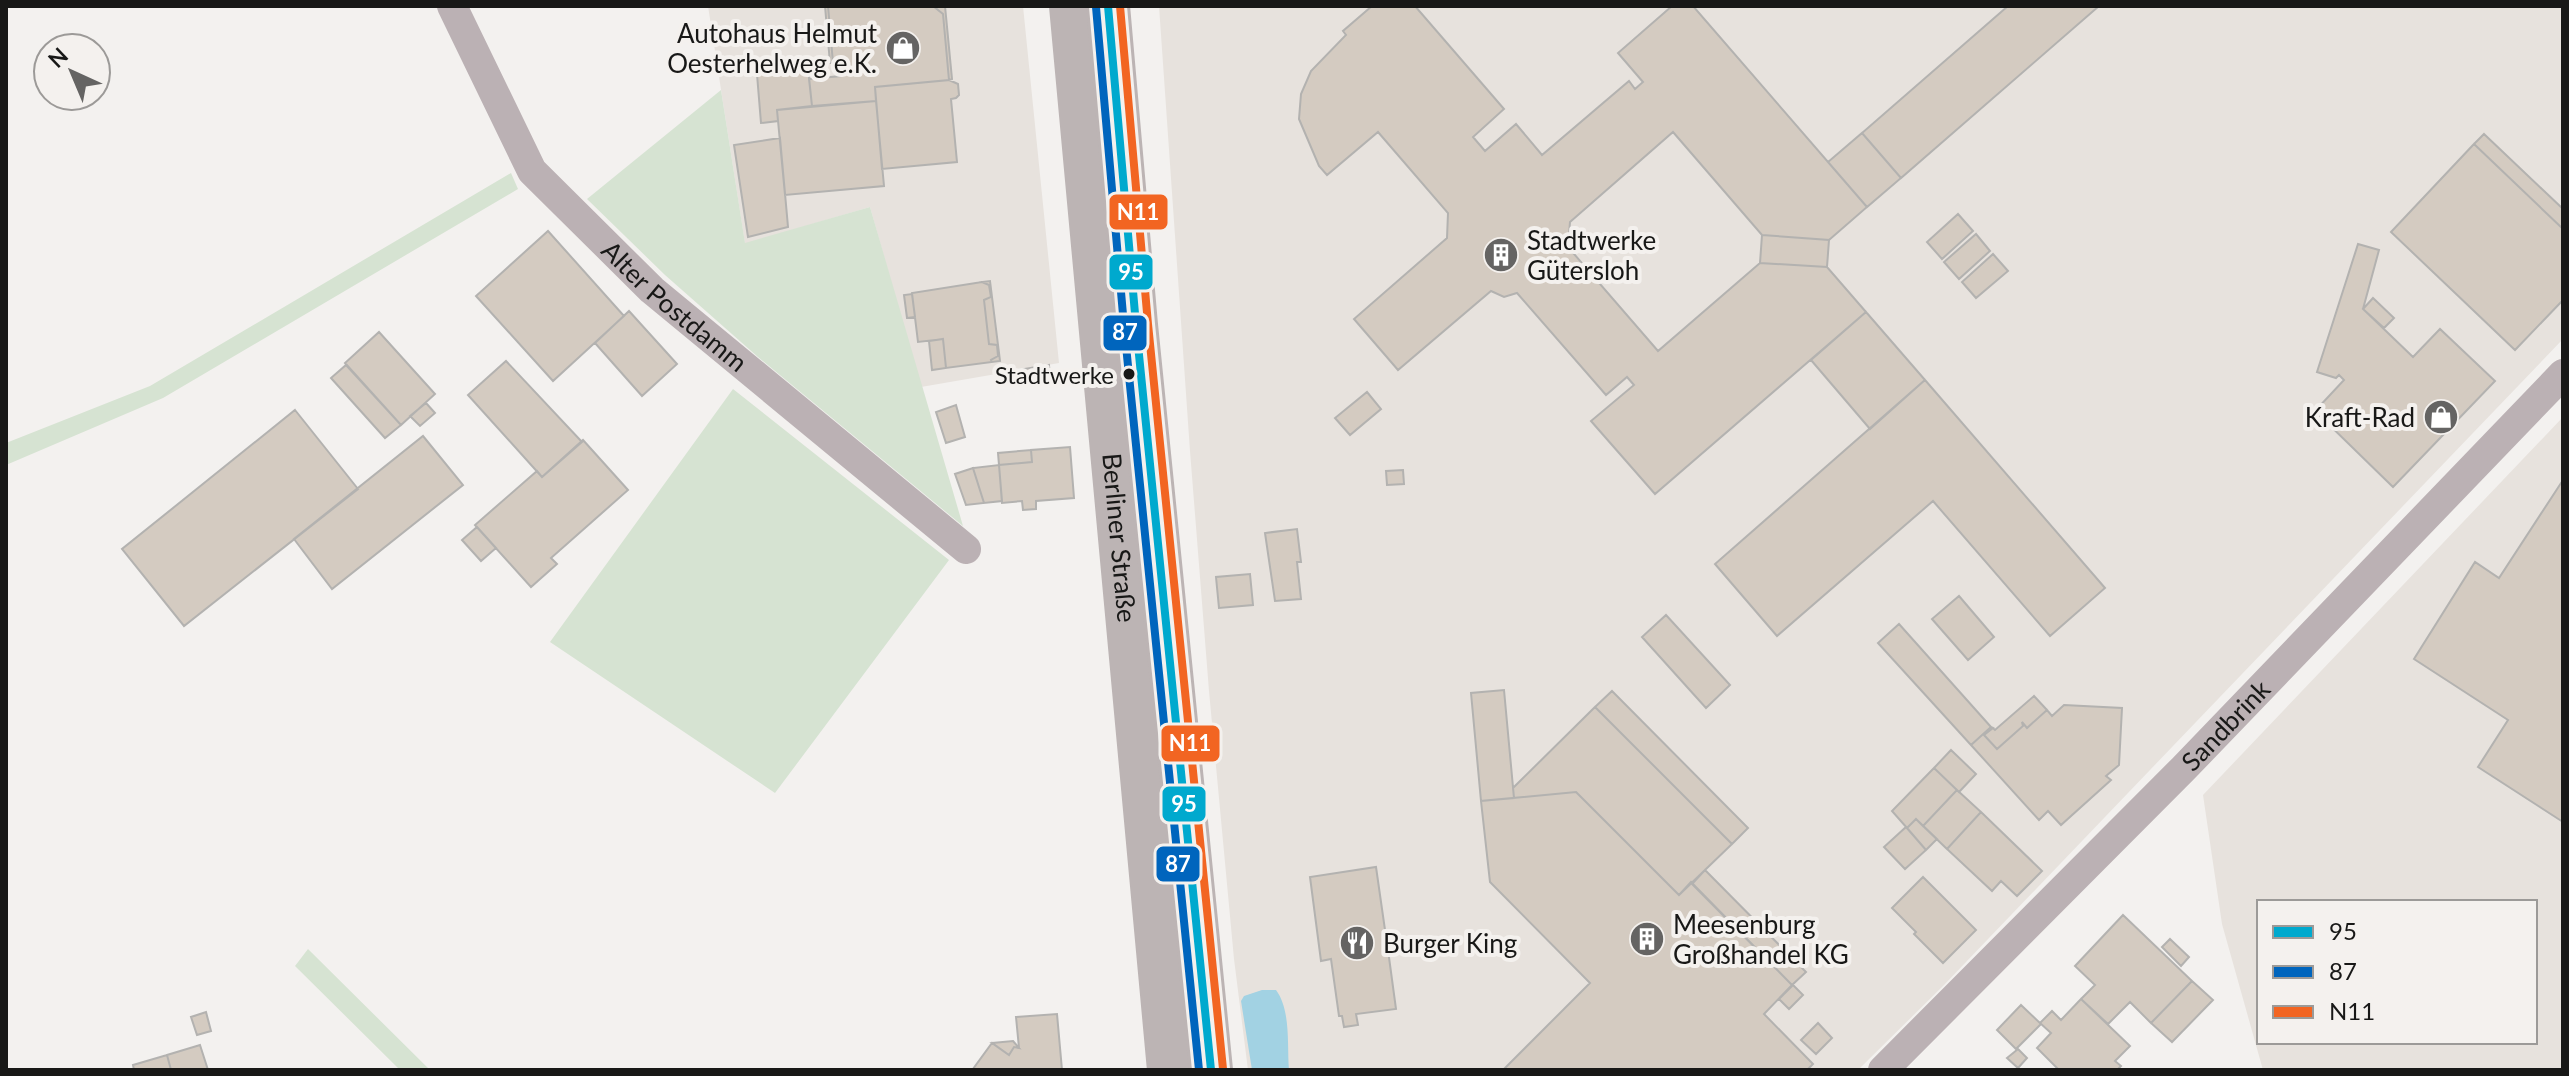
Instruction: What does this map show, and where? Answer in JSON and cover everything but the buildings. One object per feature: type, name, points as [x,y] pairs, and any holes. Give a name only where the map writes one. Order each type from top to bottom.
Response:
[{"type":"main road","name":"Berliner Straße","points":[[1071,6],[1169,1070]]},
{"type":"main road","name":"Berliner Straße","points":[[1108,6],[1136,325],[1211,1070]]},
{"type":"street","name":"Alter Postdamm","points":[[452,6],[532,171],[652,290],[966,549]]},
{"type":"street","name":"Sandbrink","points":[[1883,1070],[2183,769],[2563,374]]},
{"type":"shaded area","points":[[708,6],[1023,6],[1059,363],[921,387],[870,207],[745,244]]},
{"type":"shaded area","points":[[1159,6],[2563,6],[2563,339],[1944,985],[1858,1070],[1248,1070],[1234,959],[1209,691]]},
{"type":"shaded area","points":[[2563,417],[2563,1070],[2263,1070],[2222,924],[2203,795]]},
{"type":"green space","points":[[721,90],[745,243],[870,207],[963,526],[758,357],[665,275],[587,199]]},
{"type":"green space","points":[[511,173],[518,189],[163,398],[6,465],[6,443],[150,386]]},
{"type":"green space","points":[[733,389],[949,560],[775,793],[550,642]]},
{"type":"green space","points":[[308,949],[430,1070],[400,1070],[295,966]]},
{"type":"water","points":[[1262,990],[1276,990],[1281,998],[1287,1028],[1289,1070],[1252,1070],[1241,1001],[1244,996]]},
{"type":"transit line","name":"95","points":[[1108,6],[1136,325],[1211,1070]]},
{"type":"transit line","name":"N11","points":[[1120,6],[1148,324],[1223,1069]]},
{"type":"transit line","name":"87","points":[[1096,7],[1124,326],[1199,1070]]},
{"type":"place","name":"Autohaus Helmut Oesterhelweg e.K.","points":[[903,48]]},
{"type":"place","name":"Stadtwerke Gütersloh","points":[[1501,255]]},
{"type":"place","name":"Stadtwerke","points":[[1129,374]]},
{"type":"place","name":"Kraft-Rad","points":[[2441,417]]},
{"type":"place","name":"Meesenburg Großhandel KG","points":[[1647,939]]},
{"type":"place","name":"Burger King","points":[[1357,943]]}]
